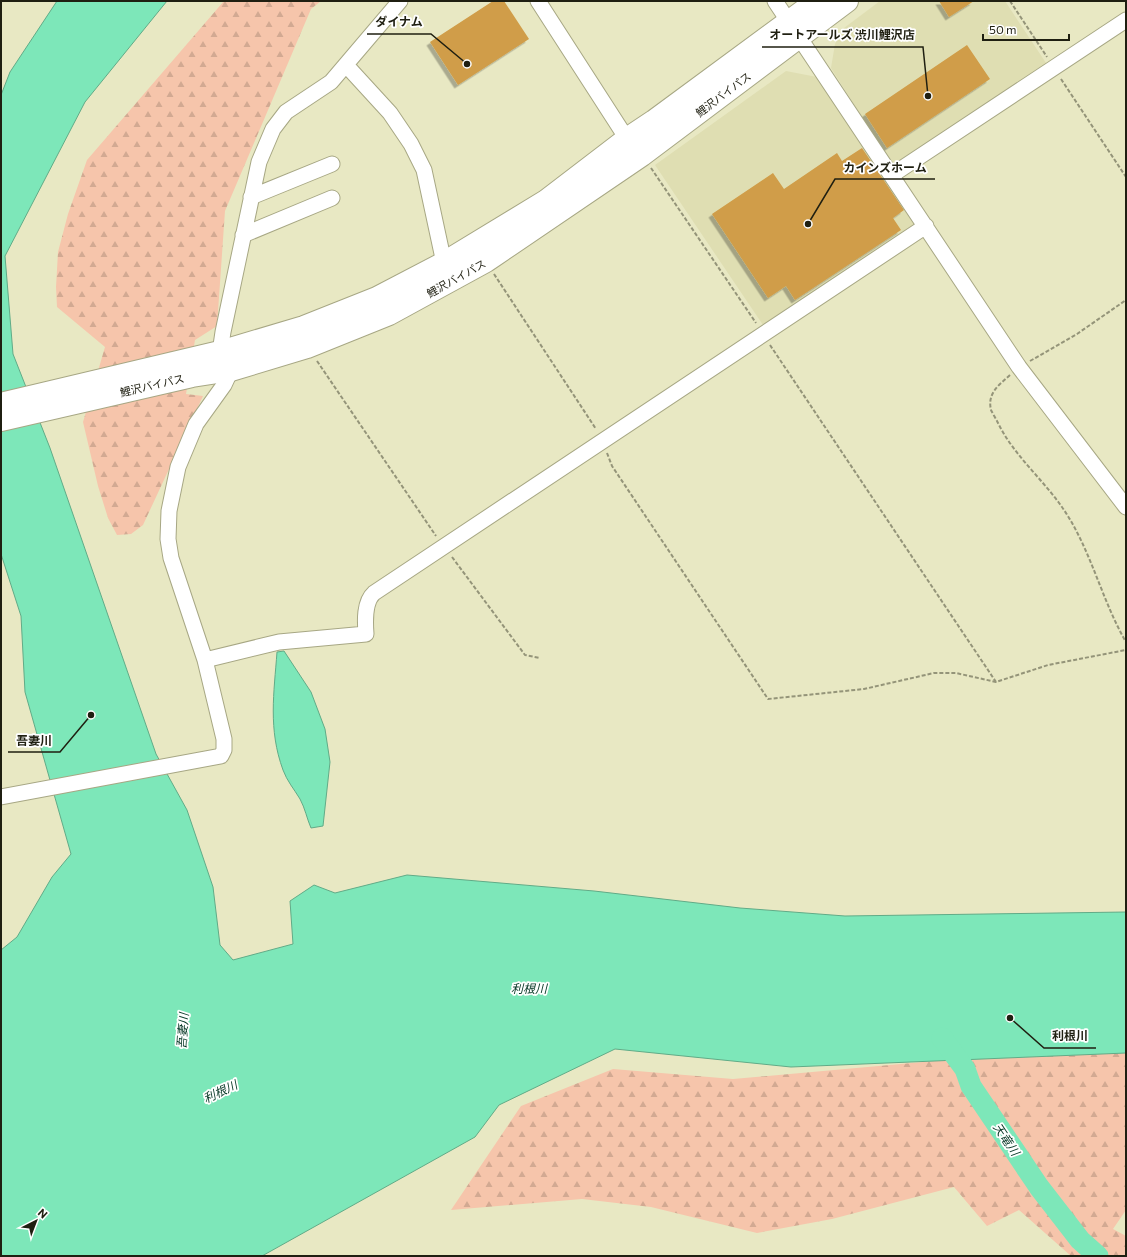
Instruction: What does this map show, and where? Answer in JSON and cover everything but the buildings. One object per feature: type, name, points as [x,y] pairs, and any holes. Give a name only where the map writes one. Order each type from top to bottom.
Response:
[{"type":"highway","name":"鯉沢バイパス","points":[[1,404],[193,367],[307,347],[389,314],[486,261],[642,155],[794,29],[817,1]]},
{"type":"highway","name":"鯉沢バイパス","points":[[226,361],[304,327],[370,301],[444,263],[546,201],[627,139],[794,29],[847,1]]},
{"type":"highway","name":"鯉沢バイパス","points":[[1,420],[193,367]]},
{"type":"street","points":[[1,797],[221,756],[224,750],[224,739],[205,660],[171,558],[168,539],[169,511],[178,467],[196,424],[224,385],[226,361],[223,332],[259,162],[278,124],[286,112],[331,82],[400,1]]},
{"type":"street","points":[[538,1],[627,139]]},
{"type":"street","points":[[775,1],[1019,367],[1126,507]]},
{"type":"street","points":[[892,175],[1126,20]]},
{"type":"street","points":[[346,65],[390,113],[411,144],[424,170],[444,263]]},
{"type":"street","points":[[251,197],[332,164]]},
{"type":"street","points":[[243,235],[332,198]]},
{"type":"street","points":[[205,660],[279,642],[366,634],[369,597],[926,226]]},
{"type":"path","points":[[1010,1],[1126,177]]},
{"type":"path","points":[[642,155],[996,682]]},
{"type":"path","points":[[486,261],[603,440],[612,466],[768,698],[864,689],[934,673],[956,673],[996,682],[1048,665],[1126,650]]},
{"type":"path","points":[[1126,300],[1077,334],[1019,367],[994,388],[991,395],[991,410],[1010,444],[1065,510],[1085,550],[1116,624],[1126,642]]},
{"type":"path","points":[[307,347],[444,546],[525,655],[540,658]]},
{"type":"shaded area","points":[[880,1],[1005,1],[1048,66],[901,165],[891,163],[831,68],[835,44],[844,28]]},
{"type":"shaded area","points":[[786,71],[817,77],[916,223],[915,228],[765,328],[655,165]]},
{"type":"green space","points":[[224,1],[321,1],[311,9],[225,211],[217,326],[195,340],[186,394],[203,396],[143,525],[131,534],[117,535],[108,518],[98,486],[83,422],[105,347],[57,307],[56,287],[58,252],[68,214],[87,160]]},
{"type":"green space","points":[[1126,1053],[1126,1210],[1113,1229],[1126,1236],[1126,1256],[1071,1256],[1019,1210],[987,1226],[954,1187],[832,1219],[757,1233],[651,1207],[582,1199],[451,1210],[521,1106],[613,1069],[733,1079],[934,1061]]},
{"type":"water","points":[[57,1],[167,1],[85,102],[5,256],[13,354],[50,448],[156,754],[187,810],[213,887],[220,945],[233,960],[293,944],[290,901],[314,885],[335,893],[407,875],[594,891],[740,908],[845,916],[1126,912],[1126,1053],[791,1067],[615,1049],[499,1105],[475,1137],[262,1256],[1,1256],[1,950],[17,937],[52,877],[71,854],[25,692],[21,616],[1,554],[1,95],[10,72]]},
{"type":"water","points":[[284,651],[311,692],[325,729],[330,762],[323,826],[311,828],[302,802],[285,774],[278,755],[275,740],[273,711],[277,652]]},
{"type":"waterway","name":"天竜川","points":[[942,1038],[965,1069],[971,1086],[1039,1187],[1080,1240],[1098,1256]]},
{"type":"place","name":"ダイナム","points":[[467,64]]},
{"type":"place","name":"オートアールズ 渋川鯉沢店","points":[[928,96]]},
{"type":"place","name":"カインズホーム","points":[[808,224]]},
{"type":"place","name":"吾妻川","points":[[91,715]]},
{"type":"place","name":"利根川","points":[[1010,1018]]}]
